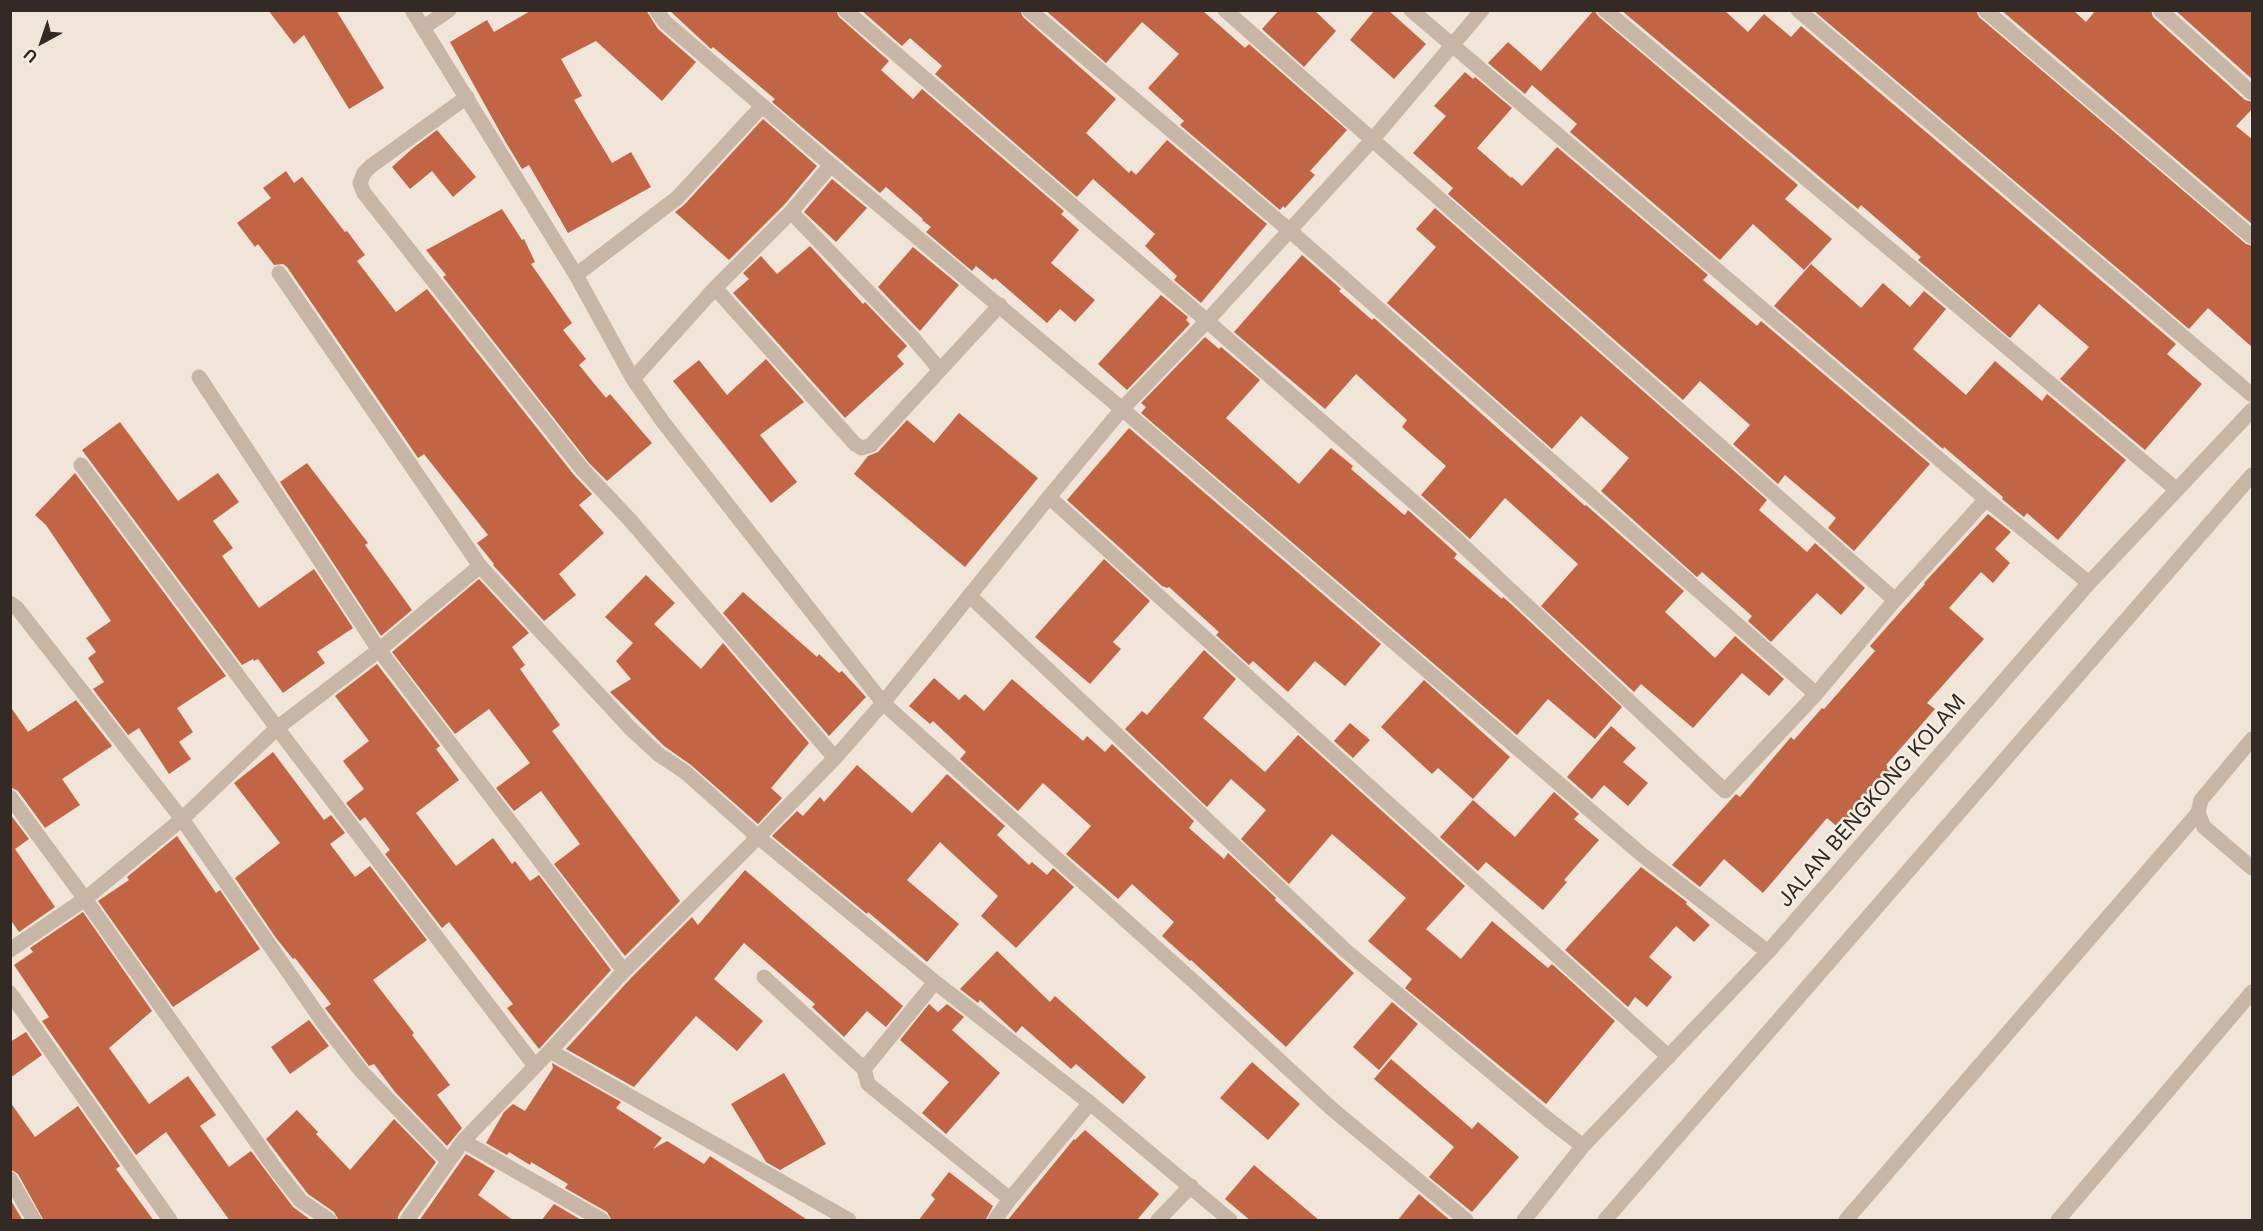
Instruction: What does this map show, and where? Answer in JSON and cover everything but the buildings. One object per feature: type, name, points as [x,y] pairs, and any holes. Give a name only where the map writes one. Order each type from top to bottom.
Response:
[{"type":"street","points":[[412,10],[576,275],[633,379],[663,422],[883,703],[1200,987],[1332,1109],[1466,1221]]},
{"type":"street","points":[[424,27],[449,10]]},
{"type":"street","points":[[656,10],[665,22],[762,106],[1000,305],[1641,854],[1768,952]]},
{"type":"street","points":[[845,10],[1207,321],[1456,539],[1725,791],[1816,694],[1895,600],[1986,499]]},
{"type":"street","points":[[1029,10],[1289,230],[1816,694]]},
{"type":"street","points":[[1225,10],[1895,600]]},
{"type":"street","points":[[1411,10],[1986,499],[2089,583]]},
{"type":"street","points":[[407,1221],[462,1141],[550,1052],[624,971],[835,758],[883,703],[1122,410],[1207,321],[1372,139],[1482,10]]},
{"type":"street","points":[[1605,10],[2177,490]]},
{"type":"street","points":[[1798,10],[2253,395]]},
{"type":"street","points":[[1985,10],[2253,237]]},
{"type":"street","points":[[2160,10],[2253,93]]},
{"type":"street","points":[[467,97],[371,166],[364,173],[360,183],[364,194],[582,469],[630,520],[835,758]]},
{"type":"street","points":[[576,275],[677,198],[762,106]]},
{"type":"street","points":[[633,379],[715,288],[791,212],[831,165]]},
{"type":"street","points":[[791,212],[913,338],[940,370]]},
{"type":"street","points":[[279,273],[480,566],[630,728],[658,754],[685,772],[758,837],[936,982],[1090,1103],[1230,1221]]},
{"type":"street","points":[[715,288],[855,444],[862,448],[871,445],[1000,305]]},
{"type":"street","points":[[200,377],[379,650],[624,971]]},
{"type":"street","name":"JALAN BENGKONG KOLAM","points":[[1524,1221],[1583,1146],[1768,952],[2089,583],[2253,410]]},
{"type":"street","points":[[81,465],[277,728],[535,1066]]},
{"type":"street","points":[[1605,1221],[2253,475]]},
{"type":"street","points":[[1049,497],[1669,1057]]},
{"type":"street","points":[[10,950],[85,899],[182,819],[277,728],[379,650],[480,566]]},
{"type":"street","points":[[970,597],[1346,951],[1583,1146]]},
{"type":"street","points":[[10,603],[17,608],[182,819],[325,1025],[397,1110],[448,1161]]},
{"type":"street","points":[[1846,1221],[2198,813],[2201,800],[2253,739]]},
{"type":"street","points":[[10,796],[277,1171],[302,1202],[328,1221]]},
{"type":"street","points":[[2198,813],[2204,827],[2253,868]]},
{"type":"street","points":[[764,976],[864,1069],[868,1084],[1010,1199]]},
{"type":"street","points":[[864,1069],[936,982]]},
{"type":"street","points":[[2058,1221],[2253,992]]},
{"type":"street","points":[[10,993],[170,1221]]},
{"type":"street","points":[[550,1052],[849,1221]]},
{"type":"street","points":[[994,1221],[1090,1103]]},
{"type":"street","points":[[462,1141],[602,1221]]},
{"type":"street","points":[[10,1179],[34,1221]]},
{"type":"street","points":[[1158,1221],[1191,1186]]}]
